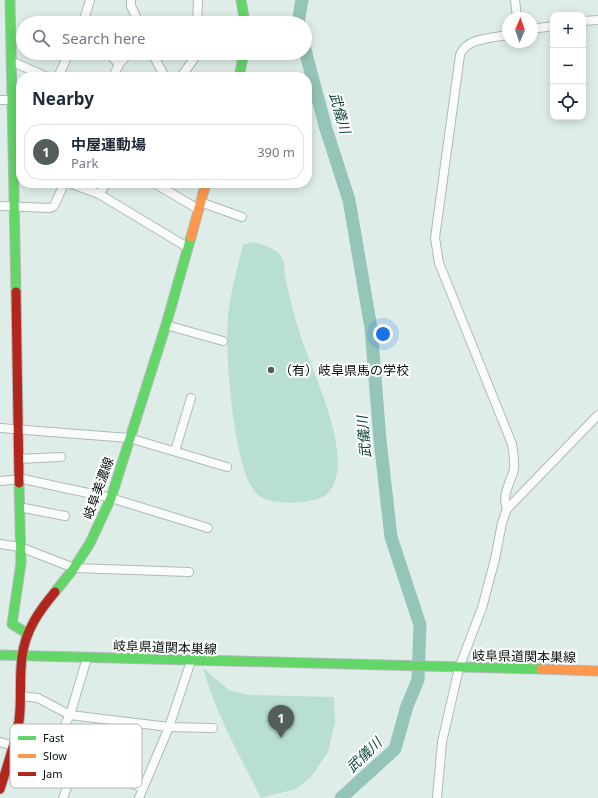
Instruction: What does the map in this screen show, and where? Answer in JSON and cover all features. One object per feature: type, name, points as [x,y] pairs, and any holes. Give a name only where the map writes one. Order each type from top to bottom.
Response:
[{"type":"main road","points":[[10,0],[18,480],[21,563],[12,624],[28,634]]},
{"type":"main road","points":[[241,0],[244,16]]},
{"type":"main road","points":[[240,72],[243,60]]},
{"type":"main road","name":"岐阜美濃線","points":[[18,724],[22,656],[28,634],[39,611],[74,568],[96,532],[111,498],[166,325],[204,188]]},
{"type":"main road","name":"岐阜県道関本巣線","points":[[0,655],[598,671]]},
{"type":"main road","name":"岐阜美濃線","points":[[0,789],[10,758]]},
{"type":"street","points":[[85,16],[90,0]]},
{"type":"street","points":[[131,0],[131,6],[136,16]]},
{"type":"street","points":[[197,16],[198,0]]},
{"type":"street","points":[[515,0],[516,12]]},
{"type":"street","points":[[586,21],[598,20]]},
{"type":"street","points":[[538,28],[550,26]]},
{"type":"street","points":[[502,36],[468,43],[462,48],[460,54],[435,238],[439,263],[512,444],[514,469],[505,495],[504,503],[507,509]]},
{"type":"street","points":[[60,72],[66,60]]},
{"type":"street","points":[[115,60],[119,64]]},
{"type":"street","points":[[115,72],[123,60]]},
{"type":"street","points":[[156,60],[163,72]]},
{"type":"street","points":[[185,72],[193,60]]},
{"type":"street","points":[[11,61],[36,72]]},
{"type":"street","points":[[0,100],[12,100],[16,102]]},
{"type":"street","points":[[0,206],[50,208],[54,206],[62,188]]},
{"type":"street","points":[[82,188],[99,194],[187,247]]},
{"type":"street","points":[[99,194],[103,188]]},
{"type":"street","points":[[164,188],[199,206],[242,218]]},
{"type":"street","points":[[166,325],[223,341]]},
{"type":"street","points":[[175,451],[191,398]]},
{"type":"street","points":[[437,798],[442,742],[455,668],[482,608],[495,559],[502,523],[507,509],[598,415]]},
{"type":"street","points":[[0,428],[129,438],[227,467]]},
{"type":"street","points":[[18,459],[61,457]]},
{"type":"street","points":[[0,481],[18,480],[111,498],[208,528]]},
{"type":"street","points":[[20,507],[65,516]]},
{"type":"street","points":[[0,544],[20,547],[74,568],[189,572]]},
{"type":"street","points":[[65,724],[70,715],[87,658]]},
{"type":"street","points":[[139,798],[169,727],[191,661]]},
{"type":"street","points":[[20,696],[38,698],[70,715],[169,727],[213,728]]},
{"type":"street","points":[[0,742],[10,745]]},
{"type":"street","points":[[63,798],[67,788]]},
{"type":"green space","name":"（有）岐阜県馬の学校","points":[[253,242],[274,250],[283,260],[286,282],[301,339],[322,391],[333,427],[338,464],[337,472],[331,489],[326,495],[320,498],[291,503],[270,500],[262,497],[256,493],[248,480],[241,459],[232,404],[227,348],[227,325],[235,276],[243,245]]},
{"type":"green space","points":[[203,668],[229,690],[249,695],[334,697],[335,723],[328,752],[311,777],[296,789],[261,798],[221,718]]},
{"type":"waterway","name":"武儀川","points":[[299,16],[302,0]]},
{"type":"waterway","name":"武儀川","points":[[308,60],[311,72]]},
{"type":"waterway","name":"武儀川","points":[[312,76],[326,129],[349,200],[371,328],[380,440],[391,537],[420,625],[418,680],[407,706],[395,749],[341,798]]},
{"type":"traffic: fast","points":[[10,0],[16,292]]},
{"type":"traffic: fast","points":[[241,0],[244,16]]},
{"type":"traffic: fast","points":[[240,72],[243,60]]},
{"type":"traffic: fast","points":[[55,592],[74,568],[90,543],[111,498],[166,325],[191,237]]},
{"type":"traffic: fast","points":[[19,483],[21,563],[12,624],[28,634]]},
{"type":"traffic: fast","points":[[0,655],[541,669]]},
{"type":"traffic: slow","points":[[191,237],[205,188]]},
{"type":"traffic: slow","points":[[541,669],[598,671]]},
{"type":"traffic: jam","points":[[16,292],[19,483]]},
{"type":"traffic: jam","points":[[18,724],[21,665],[26,639],[34,622],[55,592]]},
{"type":"traffic: jam","points":[[0,789],[10,757]]},
{"type":"place","name":"（有）岐阜県馬の学校","points":[[271,370]]},
{"type":"place","name":"中屋運動場","points":[[281,738]]}]
